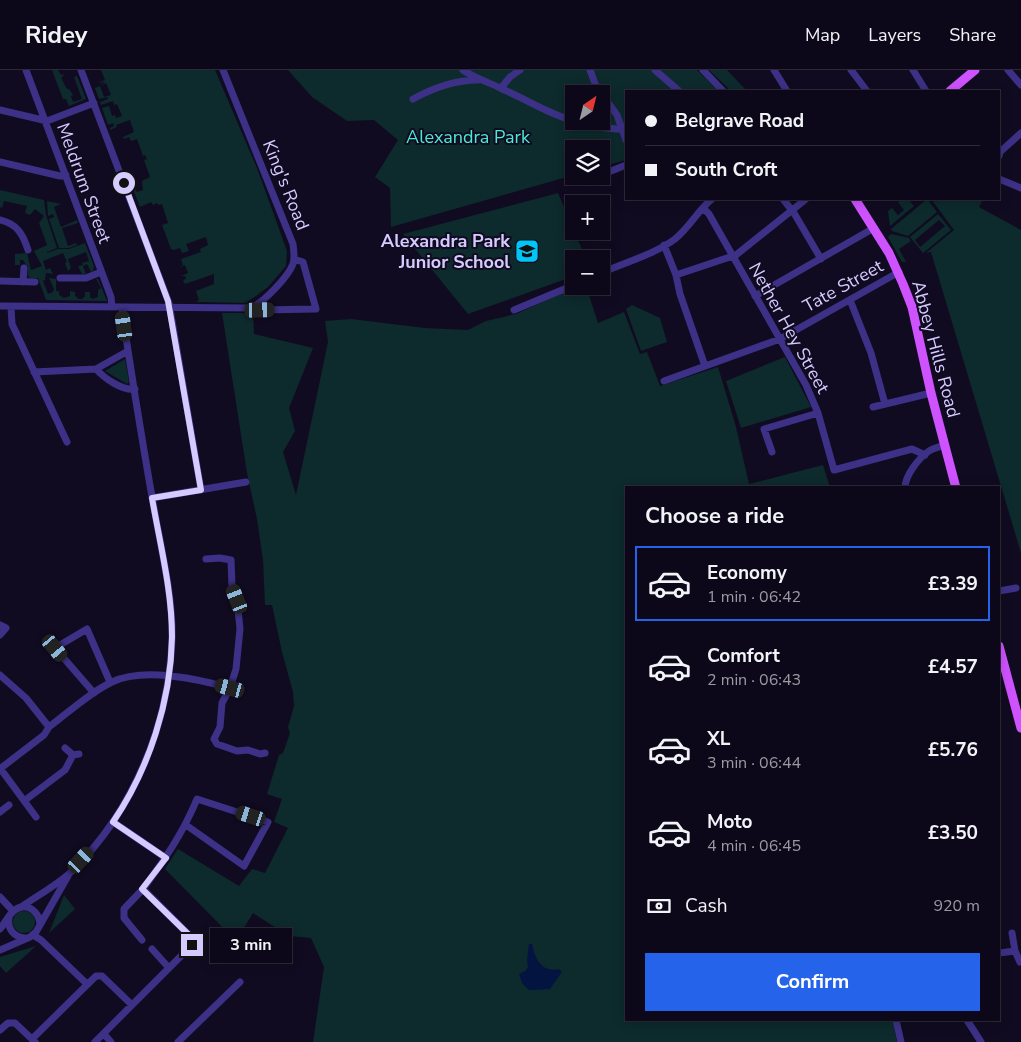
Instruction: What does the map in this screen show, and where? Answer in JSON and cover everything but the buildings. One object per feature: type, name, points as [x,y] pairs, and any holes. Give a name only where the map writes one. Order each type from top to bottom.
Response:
[{"type":"main road","points":[[951,90],[975,70]]},
{"type":"main road","name":"Abbey Hills Road","points":[[856,200],[899,272],[912,307],[931,394],[955,486]]},
{"type":"main road","points":[[1000,650],[1021,728]]},
{"type":"street","name":"Meldrum Street","points":[[26,70],[66,175],[112,307]]},
{"type":"street","points":[[81,70],[168,300],[201,490]]},
{"type":"street","name":"King's Road","points":[[223,70],[290,234],[294,259],[303,262],[316,309],[260,310],[255,306]]},
{"type":"street","points":[[463,70],[478,80],[501,88],[565,118]]},
{"type":"street","points":[[501,88],[510,77],[520,70]]},
{"type":"street","points":[[590,70],[596,86],[617,115],[624,130]]},
{"type":"street","points":[[655,70],[677,90]]},
{"type":"street","points":[[703,70],[722,90]]},
{"type":"street","points":[[774,70],[786,90]]},
{"type":"street","points":[[851,70],[866,90]]},
{"type":"street","points":[[913,70],[925,90]]},
{"type":"street","points":[[1008,70],[1021,85]]},
{"type":"street","points":[[413,99],[448,84],[465,80],[478,80]]},
{"type":"street","points":[[0,110],[49,120],[94,103]]},
{"type":"street","points":[[610,128],[624,130]]},
{"type":"street","points":[[1000,152],[1021,133]]},
{"type":"street","points":[[0,162],[60,176],[66,175]]},
{"type":"street","points":[[610,171],[625,165]]},
{"type":"street","points":[[1000,179],[1021,188]]},
{"type":"street","points":[[610,269],[664,245],[682,232],[711,200]]},
{"type":"street","points":[[784,200],[792,210],[821,259]]},
{"type":"street","points":[[676,275],[732,256],[805,200]]},
{"type":"street","name":"Nether Hey Street","points":[[703,208],[709,214],[806,385],[818,413],[834,470],[912,448],[925,455]]},
{"type":"street","points":[[0,220],[23,230],[28,250]]},
{"type":"street","points":[[755,296],[874,228]]},
{"type":"street","points":[[664,245],[676,275],[680,294],[705,366]]},
{"type":"street","points":[[0,306],[252,308],[288,273],[294,259]]},
{"type":"street","points":[[23,282],[24,268]]},
{"type":"street","points":[[60,278],[71,275],[86,278],[101,272]]},
{"type":"street","name":"Tate Street","points":[[664,381],[780,339],[899,272]]},
{"type":"street","points":[[0,281],[35,282]]},
{"type":"street","points":[[514,310],[565,289]]},
{"type":"street","points":[[850,300],[871,353],[884,404]]},
{"type":"street","points":[[11,306],[12,324],[67,442]]},
{"type":"street","points":[[0,950],[33,935],[70,873],[93,848],[124,806],[148,755],[164,702],[169,677],[172,637],[166,574],[122,307]]},
{"type":"street","points":[[34,372],[96,369],[128,351]]},
{"type":"street","points":[[96,369],[128,390],[135,390]]},
{"type":"street","points":[[873,407],[931,394]]},
{"type":"street","points":[[772,452],[764,429],[818,413]]},
{"type":"street","points":[[904,486],[914,466],[929,451],[944,444]]},
{"type":"street","points":[[152,498],[246,482]]},
{"type":"street","points":[[206,559],[220,558],[231,560],[232,587],[237,599],[240,629],[236,669],[230,688],[222,703],[220,727],[214,739],[217,744],[237,751],[248,750],[260,754],[265,752]]},
{"type":"street","points":[[1000,591],[1016,588]]},
{"type":"street","points":[[0,625],[6,628],[0,635]]},
{"type":"street","points":[[94,693],[55,648],[86,629],[110,682]]},
{"type":"street","points":[[0,675],[26,698],[49,727]]},
{"type":"street","points":[[36,817],[0,768],[44,735],[49,727],[110,682],[138,675],[203,681],[230,688]]},
{"type":"street","points":[[24,801],[65,770],[76,754],[65,748]]},
{"type":"street","points":[[142,940],[124,918],[124,909],[166,858],[186,825],[197,799],[268,822],[244,866],[186,825]]},
{"type":"street","points":[[0,812],[9,805]]},
{"type":"street","points":[[113,822],[166,858]]},
{"type":"street","points":[[0,929],[13,911],[70,873]]},
{"type":"street","points":[[95,1042],[192,945],[191,937],[142,889]]},
{"type":"street","points":[[0,897],[13,911]]},
{"type":"street","points":[[21,907],[31,908],[35,911],[40,924]]},
{"type":"street","points":[[9,918],[8,923],[12,932],[16,936],[26,938]]},
{"type":"street","points":[[1012,934],[1015,951],[1020,962]]},
{"type":"street","points":[[33,935],[41,940],[87,984]]},
{"type":"street","points":[[152,949],[169,968]]},
{"type":"street","points":[[1000,953],[1015,951]]},
{"type":"street","points":[[0,1030],[8,1023],[15,1023],[34,1040],[96,976],[102,976],[132,1005]]},
{"type":"street","points":[[178,1042],[240,982]]},
{"type":"street","points":[[896,1021],[901,1042]]},
{"type":"street","points":[[968,1021],[981,1042]]},
{"type":"street","points":[[104,1034],[111,1042]]},
{"type":"green space","points":[[52,70],[58,70],[61,75],[65,74],[61,78],[73,95],[71,96],[73,102],[82,99],[74,77],[77,76],[86,99],[69,106],[66,99],[63,99]]},
{"type":"green space","points":[[101,70],[215,70],[257,168],[287,251],[286,266],[268,287],[246,303],[196,302],[199,300],[196,291],[214,284],[214,274],[185,284],[183,280],[186,279],[185,276],[181,276],[188,273],[185,265],[178,268],[183,265],[181,259],[201,252],[200,249],[208,245],[206,237],[186,244],[189,251],[182,253],[180,248],[171,249],[162,225],[168,223],[162,204],[158,205],[157,203],[153,205],[151,202],[140,207],[133,189],[137,192],[143,190],[142,181],[150,177],[144,160],[147,159],[145,155],[143,156],[137,139],[131,141],[129,137],[124,139],[123,137],[134,132],[130,120],[116,125],[117,127],[110,130],[114,126],[113,123],[108,125],[102,108],[109,106],[112,116],[115,115],[116,118],[122,116],[117,104],[114,105],[113,101],[101,105],[100,102],[108,99],[108,97],[99,99],[95,88],[105,82],[98,83],[105,80]],"holes":[[[106,83],[111,95],[104,97],[100,86]]]},
{"type":"green space","name":"Alexandra Park","points":[[288,70],[697,70],[717,90],[625,90],[625,160],[610,164],[610,140],[565,140],[565,178],[391,227],[390,188],[375,177],[398,140],[374,120],[347,121],[312,97]]},
{"type":"green space","points":[[709,70],[727,70],[746,90],[730,90]]},
{"type":"green space","points":[[0,190],[44,200],[46,215],[57,248],[47,253],[58,249],[69,249],[85,243],[94,266],[91,272],[87,264],[83,266],[86,274],[82,274],[78,266],[89,261],[86,252],[68,259],[71,268],[68,271],[63,253],[43,261],[46,270],[50,268],[53,274],[46,273],[45,280],[43,281],[48,294],[53,292],[54,289],[49,278],[56,279],[56,291],[59,291],[59,295],[64,298],[70,296],[70,291],[75,292],[75,296],[78,299],[85,297],[85,292],[90,292],[92,299],[98,297],[98,290],[101,288],[96,279],[98,279],[107,301],[46,300],[38,278],[30,278],[28,276],[28,266],[23,260],[20,260],[20,265],[15,265],[15,254],[27,253],[31,270],[42,266],[34,251],[47,245],[39,223],[44,216],[35,209],[30,215],[25,213],[27,206],[4,201],[2,208],[0,207]]},
{"type":"green space","name":"Alexandra Park Junior School","points":[[558,193],[565,210],[565,240],[578,240],[582,250],[565,250],[565,279],[468,314],[403,234]]},
{"type":"green space","points":[[909,200],[914,206],[890,226],[888,211],[892,208],[898,215],[904,210],[898,202]]},
{"type":"green space","points":[[926,200],[937,212],[908,236],[892,231],[891,229]]},
{"type":"green space","points":[[932,200],[982,200],[979,207],[1021,230],[1021,553],[931,252],[926,253],[954,230]]},
{"type":"green space","points":[[47,201],[61,204],[54,207],[61,227],[77,220],[78,223],[62,228],[68,246],[76,243],[77,245],[69,248],[59,248],[49,219],[54,217],[53,214],[48,216]]},
{"type":"green space","points":[[938,214],[951,230],[923,253],[910,237]],"holes":[[[939,220],[945,226],[920,247],[915,240]]]},
{"type":"green space","points":[[891,234],[909,238],[911,241],[899,249],[906,262],[902,262],[888,237]]},
{"type":"green space","points":[[565,292],[565,295],[589,295],[598,323],[624,312],[640,354],[647,352],[660,386],[718,367],[736,427],[749,484],[823,465],[830,486],[625,486],[625,1021],[893,1021],[897,1042],[313,1042],[324,967],[311,938],[289,936],[253,913],[236,941],[165,869],[178,849],[239,886],[252,869],[265,873],[288,828],[274,822],[282,799],[267,794],[279,755],[283,753],[290,733],[288,727],[294,706],[293,692],[272,605],[265,605],[263,560],[257,519],[247,473],[222,313],[253,313],[254,334],[313,348],[289,408],[295,431],[283,452],[296,495],[328,342],[325,321],[351,319],[425,328],[468,330],[486,321],[516,314]]},
{"type":"green space","points":[[632,305],[660,318],[667,342],[641,351],[626,309]]},
{"type":"green space","points":[[785,357],[811,407],[741,428],[726,381]]},
{"type":"green space","points":[[125,359],[129,382],[127,384],[105,371]]},
{"type":"green space","points":[[64,895],[75,909],[49,933]]},
{"type":"green space","points":[[24,911],[32,914],[35,922],[32,930],[24,933],[16,930],[13,922],[16,914]]},
{"type":"green space","points":[[36,946],[6,973],[0,966],[0,957]]},
{"type":"water","points":[[529,944],[532,944],[537,959],[543,967],[553,970],[559,969],[562,972],[550,989],[529,990],[522,983],[519,974],[528,967]]},
{"type":"place","name":"Alexandra Park Junior School","points":[[527,251]]},
{"type":"route","points":[[124,183],[168,301],[201,490],[152,498],[166,574],[171,616],[172,637],[169,677],[164,702],[148,755],[124,806],[113,822],[166,858],[142,889],[191,937],[192,945]]}]
